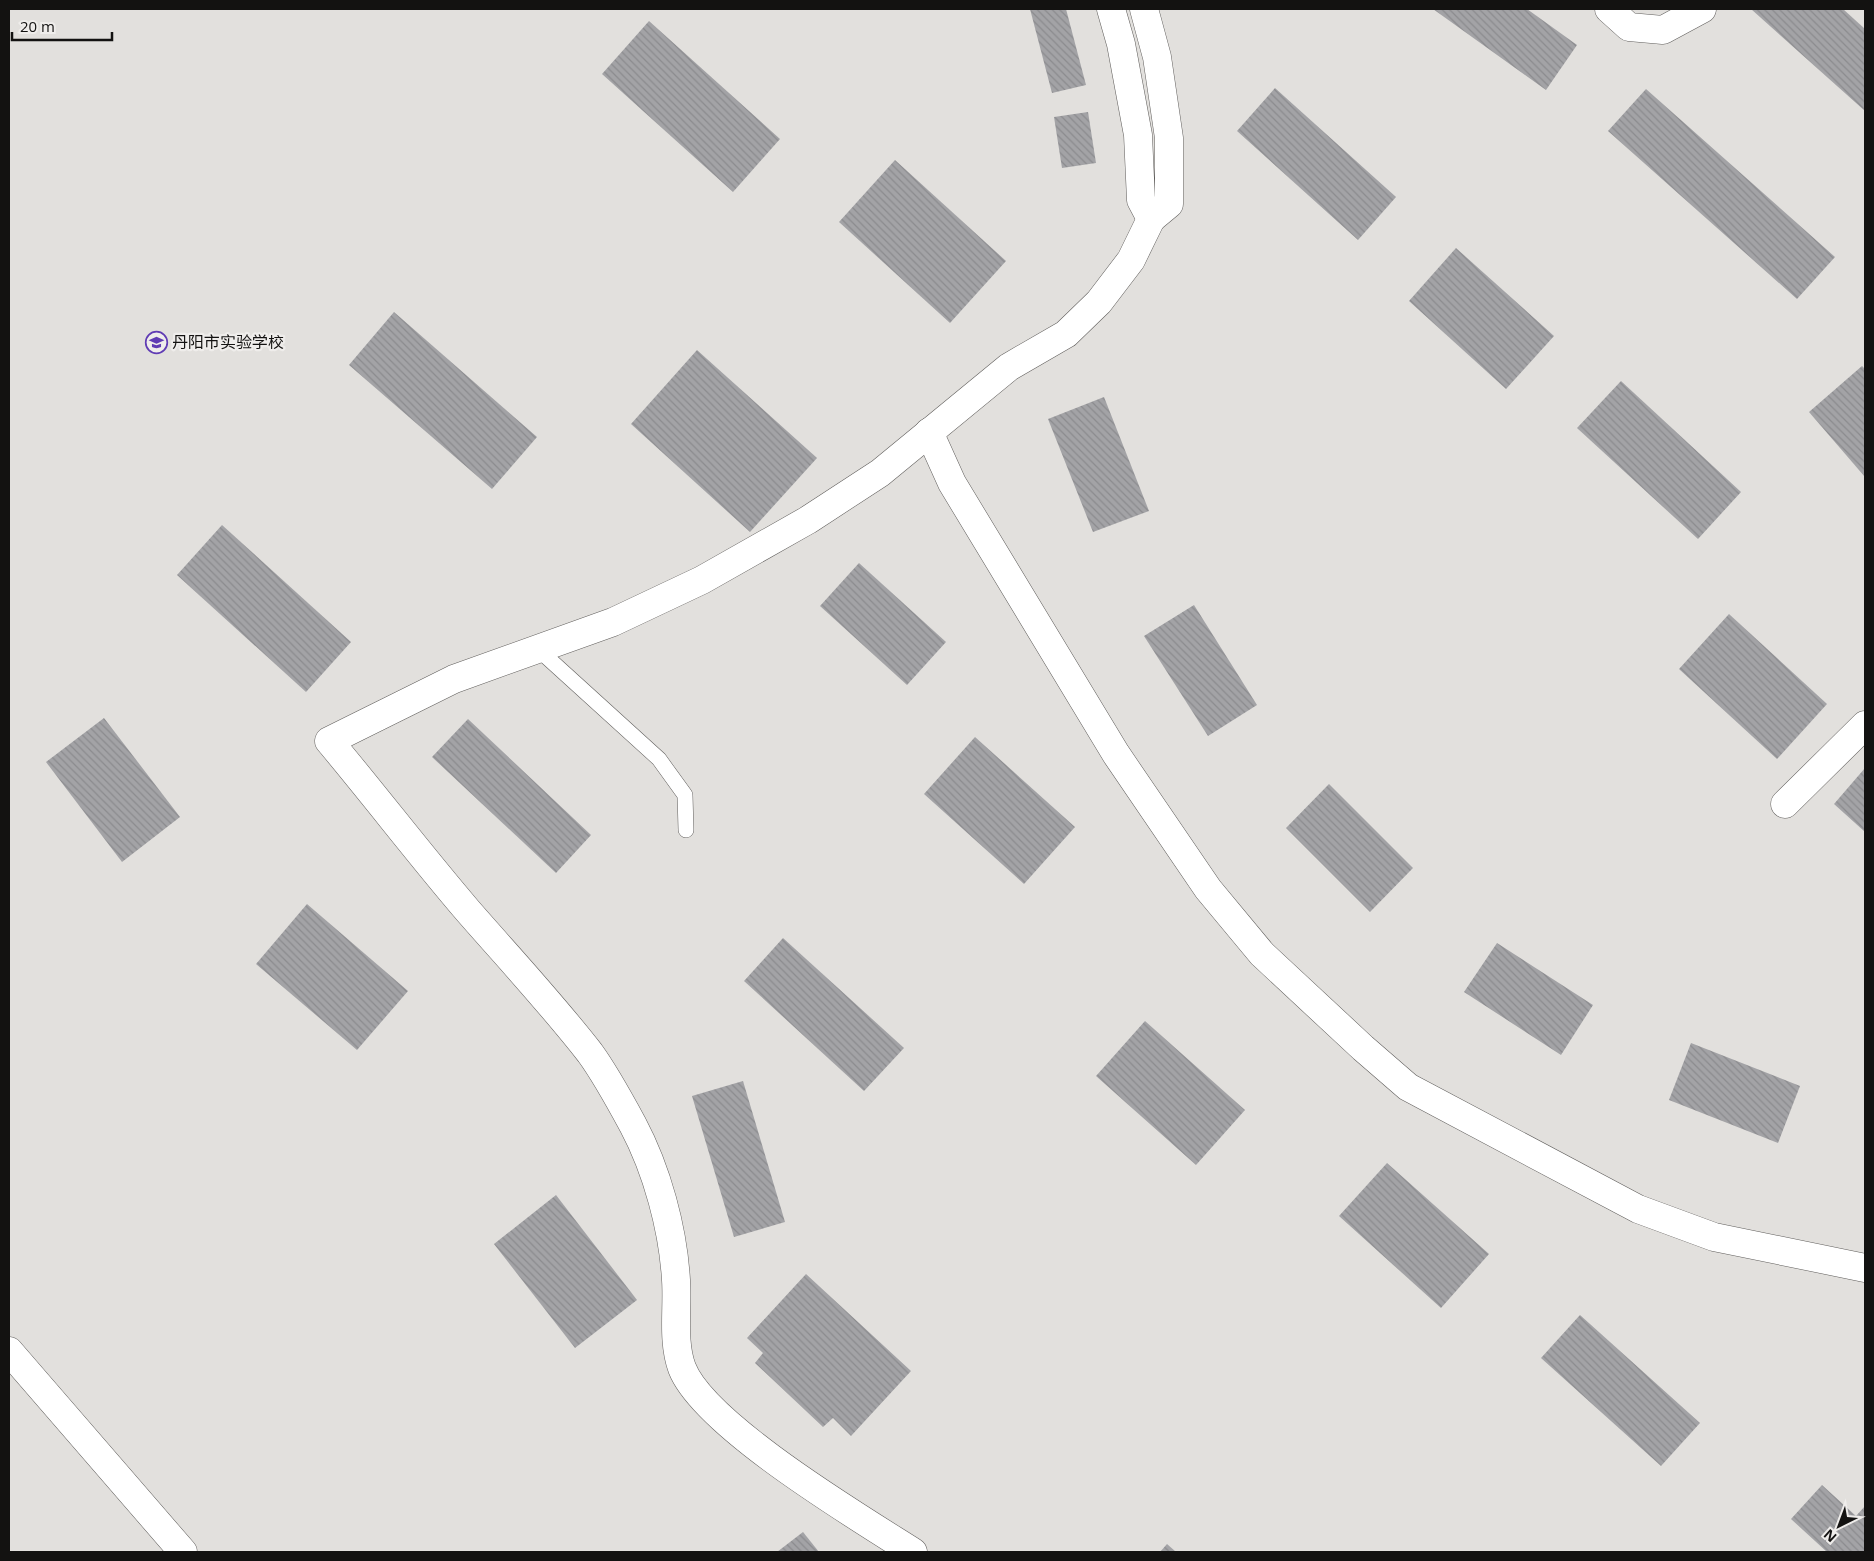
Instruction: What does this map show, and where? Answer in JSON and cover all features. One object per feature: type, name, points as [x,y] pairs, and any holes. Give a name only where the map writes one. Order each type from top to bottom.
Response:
[{"type":"street","points":[[1111,9],[1121,44],[1138,136],[1141,200],[1151,219]]},
{"type":"street","points":[[913,1552],[772,1458],[728,1422],[696,1391],[682,1368],[676,1336],[677,1281],[673,1240],[659,1188],[634,1128],[592,1056],[467,910],[330,740],[454,679],[614,622],[702,580],[808,520],[880,473],[1009,367],[1066,334],[1092,309],[1131,260],[1151,219],[1169,204],[1169,138],[1157,58],[1144,9]]},
{"type":"street","points":[[1609,9],[1629,27],[1663,30],[1702,9]]},
{"type":"street","points":[[1138,136],[1169,138]]},
{"type":"street","points":[[929,432],[952,483],[1111,746],[1208,889],[1262,954],[1363,1048],[1408,1087],[1638,1208],[1714,1237],[1865,1268]]},
{"type":"street","points":[[1785,804],[1865,725]]},
{"type":"street","points":[[9,1351],[183,1552]]},
{"type":"lane","points":[[539,650],[659,759],[685,795],[686,830]]},
{"type":"building","points":[[1030,9],[1066,9],[1086,85],[1052,93]]},
{"type":"building","points":[[1433,9],[1527,9],[1577,45],[1546,90]]},
{"type":"building","points":[[1751,9],[1843,9],[1865,29],[1865,111]]},
{"type":"building","points":[[649,21],[780,139],[733,192],[602,74]]},
{"type":"building","points":[[1275,88],[1396,197],[1358,240],[1237,131]]},
{"type":"building","points":[[1646,89],[1835,257],[1797,299],[1608,131]]},
{"type":"building","points":[[1088,112],[1096,163],[1062,168],[1054,117]]},
{"type":"building","points":[[895,160],[1006,261],[950,323],[839,222]]},
{"type":"building","points":[[1456,248],[1554,336],[1506,389],[1409,301]]},
{"type":"building","points":[[394,312],[537,437],[492,489],[349,365]]},
{"type":"building","points":[[697,350],[817,458],[750,532],[631,424]]},
{"type":"building","points":[[1862,366],[1865,369],[1865,477],[1809,412]]},
{"type":"building","points":[[1621,381],[1741,492],[1698,539],[1577,428]]},
{"type":"building","points":[[1104,397],[1149,511],[1093,532],[1048,419]]},
{"type":"building","points":[[222,525],[351,642],[306,692],[177,575]]},
{"type":"building","points":[[859,563],[946,642],[907,685],[820,606]]},
{"type":"building","points":[[1194,605],[1257,705],[1208,736],[1144,636]]},
{"type":"building","points":[[1729,614],[1827,704],[1777,759],[1679,669]]},
{"type":"building","points":[[104,718],[180,817],[122,862],[46,762]]},
{"type":"building","points":[[468,719],[591,835],[556,873],[432,757]]},
{"type":"building","points":[[975,737],[1075,827],[1024,884],[924,794]]},
{"type":"building","points":[[1865,768],[1865,832],[1834,804]]},
{"type":"building","points":[[1329,784],[1413,868],[1370,912],[1286,828]]},
{"type":"building","points":[[307,904],[408,991],[357,1050],[256,964]]},
{"type":"building","points":[[783,938],[904,1048],[864,1091],[744,981]]},
{"type":"building","points":[[1497,943],[1593,1005],[1561,1055],[1464,992]]},
{"type":"building","points":[[1145,1021],[1245,1110],[1196,1165],[1096,1076]]},
{"type":"building","points":[[1691,1043],[1800,1086],[1778,1143],[1669,1100]]},
{"type":"building","points":[[743,1081],[785,1222],[734,1237],[692,1096]]},
{"type":"building","points":[[1387,1163],[1489,1254],[1441,1308],[1339,1216]]},
{"type":"building","points":[[556,1195],[637,1300],[575,1348],[494,1244]]},
{"type":"building","points":[[806,1274],[911,1371],[851,1436],[833,1418],[823,1427],[755,1363],[763,1353],[747,1338]]},
{"type":"building","points":[[1580,1315],[1700,1423],[1661,1466],[1541,1358]]},
{"type":"building","points":[[1822,1485],[1856,1516],[1865,1506],[1865,1552],[1827,1552],[1791,1519]]},
{"type":"building","points":[[803,1532],[819,1552],[777,1552]]},
{"type":"building","points":[[1167,1544],[1176,1552],[1160,1552]]},
{"type":"place","name":"丹阳市实验学校","points":[[156,342]]}]
